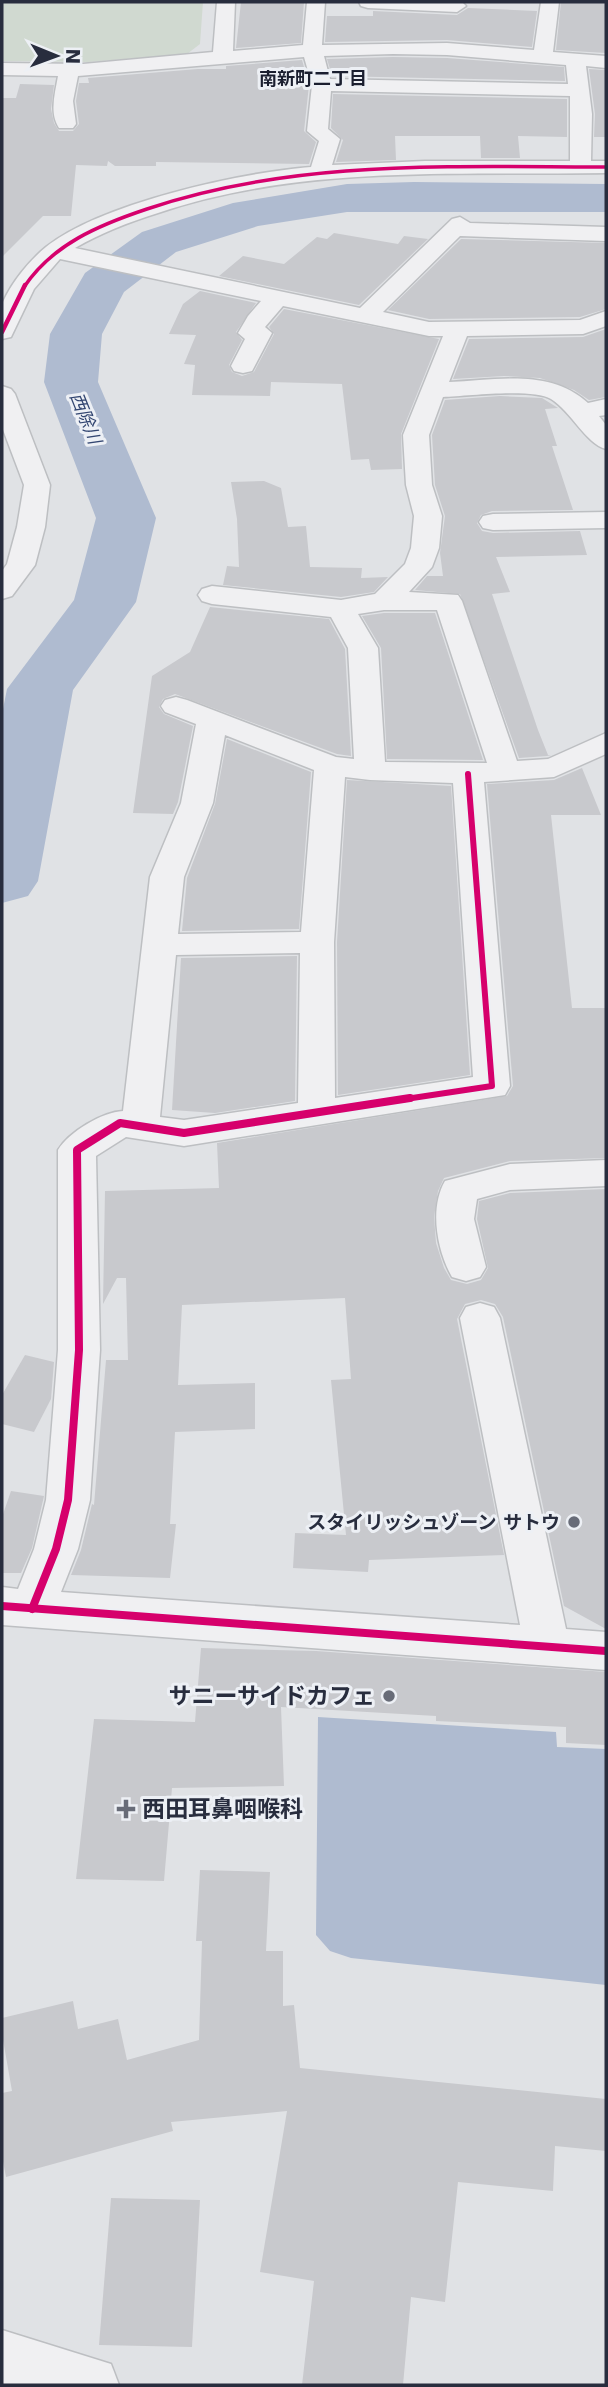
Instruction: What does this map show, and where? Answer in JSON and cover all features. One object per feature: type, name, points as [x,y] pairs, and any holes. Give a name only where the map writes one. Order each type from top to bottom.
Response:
[{"type":"street","points":[[223,56],[226,2]]},
{"type":"street","points":[[316,2],[312,50],[322,85],[317,131],[330,138],[320,171]]},
{"type":"street","points":[[368,2],[457,6]]},
{"type":"street","points":[[543,55],[550,2]]},
{"type":"street","points":[[2,69],[69,70],[312,50],[447,49],[606,62]]},
{"type":"street","points":[[576,59],[582,114],[580,167]]},
{"type":"street","points":[[66,124],[63,101],[69,70]]},
{"type":"street","points":[[322,85],[579,90]]},
{"type":"street","points":[[2,332],[12,306],[33,273],[55,251],[106,224],[168,200],[243,181],[320,171],[606,167]]},
{"type":"street","points":[[365,316],[456,226],[606,234]]},
{"type":"street","points":[[55,251],[429,329],[583,327],[606,318]]},
{"type":"street","points":[[243,366],[260,333],[250,333],[256,321],[277,298]]},
{"type":"street","points":[[384,601],[418,566],[425,548],[428,516],[419,485],[416,435],[458,328]]},
{"type":"street","points":[[434,390],[540,386],[554,389],[594,409],[606,441]]},
{"type":"street","points":[[2,394],[37,485],[32,527],[21,565],[2,590]]},
{"type":"street","points":[[493,522],[606,520]]},
{"type":"street","points":[[212,595],[341,609],[384,601],[448,601],[505,771]]},
{"type":"street","points":[[341,609],[362,648],[369,771]]},
{"type":"street","points":[[176,706],[330,765],[369,771],[468,774],[554,768],[606,741]]},
{"type":"street","points":[[139,1126],[167,877],[197,803],[212,719]]},
{"type":"street","points":[[316,1113],[317,942],[330,765]]},
{"type":"street","points":[[468,774],[492,1086],[184,1133],[120,1123],[77,1150],[79,1350],[68,1500],[56,1549],[17,1608],[606,1651]]},
{"type":"street","points":[[160,945],[317,942]]},
{"type":"street","points":[[466,1266],[455,1219],[459,1190],[510,1177],[606,1173]]},
{"type":"street","points":[[480,1318],[547,1647]]},
{"type":"street","points":[[2,2360],[90,2385]]},
{"type":"shaded area","points":[[2,2],[203,2],[200,44],[187,54],[88,62],[2,61]]},
{"type":"water","points":[[318,1717],[556,1732],[557,1747],[606,1749],[606,1985],[351,1958],[330,1951],[316,1935]]},
{"type":"building","points":[[241,2],[304,2],[301,43],[236,48]]},
{"type":"building","points":[[561,2],[606,2],[606,53],[556,50]]},
{"type":"building","points":[[468,8],[537,11],[532,47],[447,40],[325,42],[327,16],[373,16],[373,11],[457,15]]},
{"type":"building","points":[[447,58],[564,67],[565,81],[332,76],[327,59]]},
{"type":"building","points":[[302,60],[309,85],[304,131],[316,142],[309,164],[156,162],[156,166],[115,166],[108,161],[107,166],[76,165],[71,216],[43,216],[2,257],[2,98],[16,98],[20,84],[54,85],[51,109],[54,123],[59,131],[73,131],[79,124],[76,101],[79,83],[89,83],[88,78],[226,69],[226,66]]},
{"type":"building","points":[[589,69],[606,70],[606,137],[594,137],[595,114]]},
{"type":"building","points":[[333,94],[567,99],[567,137],[518,136],[520,158],[481,158],[480,136],[395,136],[396,160],[336,162],[343,140],[331,128]]},
{"type":"building","points":[[334,233],[398,244],[404,236],[428,239],[359,305],[219,276],[243,256],[284,264],[317,237],[327,239]]},
{"type":"building","points":[[461,239],[606,243],[606,309],[580,317],[429,319],[388,310]]},
{"type":"building","points":[[200,291],[256,303],[236,332],[242,340],[229,365],[232,372],[242,376],[254,372],[274,334],[269,327],[284,309],[439,339],[401,434],[402,469],[371,470],[369,459],[351,460],[342,384],[271,382],[270,396],[192,395],[195,365],[184,364],[196,335],[169,334],[183,304]]},
{"type":"building","points":[[606,329],[606,397],[589,400],[574,390],[540,378],[504,376],[453,379],[469,339],[583,337]]},
{"type":"building","points":[[500,396],[542,398],[558,408],[545,409],[557,446],[552,446],[573,510],[492,511],[481,515],[477,523],[482,531],[493,533],[580,531],[587,555],[496,557],[510,592],[492,594],[538,730],[548,755],[551,755],[547,756],[519,758],[460,594],[415,590],[427,576],[443,576],[440,553],[445,516],[435,485],[432,435],[445,400]]},
{"type":"building","points":[[264,481],[281,488],[288,527],[306,526],[310,567],[362,568],[361,578],[388,577],[374,592],[341,597],[223,585],[227,566],[239,567],[237,519],[231,482]]},
{"type":"building","points":[[210,607],[329,619],[345,649],[351,756],[337,754],[175,694],[163,699],[159,707],[164,714],[193,726],[178,802],[173,814],[133,813],[152,676],[190,652]]},
{"type":"building","points":[[435,613],[483,760],[387,759],[381,648],[362,616]]},
{"type":"building","points":[[227,739],[311,772],[299,929],[182,931],[187,878],[215,804]]},
{"type":"building","points":[[582,768],[601,815],[551,815],[572,1008],[606,1008],[606,1158],[510,1161],[444,1178],[438,1191],[434,1217],[436,1243],[444,1268],[451,1280],[467,1284],[481,1280],[488,1268],[477,1219],[479,1201],[510,1193],[606,1189],[606,1629],[564,1606],[503,1317],[495,1304],[481,1300],[465,1304],[457,1319],[504,1555],[369,1560],[368,1572],[293,1568],[295,1533],[346,1535],[331,1380],[351,1379],[345,1298],[182,1305],[178,1385],[255,1383],[255,1429],[175,1432],[170,1524],[176,1524],[170,1578],[71,1575],[81,1550],[92,1504],[94,1505],[106,1360],[128,1360],[126,1278],[117,1278],[103,1304],[105,1191],[219,1188],[217,1143],[507,1096],[513,1086],[487,784],[554,780]]},
{"type":"building","points":[[347,780],[451,786],[470,1075],[338,1095],[337,942]]},
{"type":"building","points":[[297,956],[295,1101],[215,1113],[172,1110],[181,958]]},
{"type":"building","points":[[25,1355],[54,1362],[51,1399],[34,1432],[2,1424],[2,1395]]},
{"type":"building","points":[[11,1491],[44,1496],[32,1548],[21,1573],[2,1573],[2,1517]]},
{"type":"building","points":[[201,1648],[316,1651],[606,1672],[606,1745],[566,1743],[566,1727],[436,1721],[436,1716],[281,1707],[284,1786],[172,1788],[164,1881],[76,1879],[94,1719],[195,1722]]},
{"type":"building","points":[[200,1870],[270,1872],[266,1951],[283,1951],[283,2006],[294,2005],[300,2068],[606,2099],[606,2151],[555,2146],[553,2191],[458,2182],[445,2302],[411,2297],[403,2385],[302,2385],[314,2281],[260,2272],[287,2111],[171,2122],[173,2131],[6,2177],[2,2156],[2,2093],[12,2091],[2,2034],[2,2018],[73,2001],[78,2029],[118,2019],[127,2060],[199,2040],[202,1941],[196,1941]]},
{"type":"building","points":[[111,2198],[200,2200],[192,2347],[99,2345]]},
{"type":"waterway","name":"西除川","points":[[2,881],[40,689],[105,602],[126,518],[71,382],[76,334],[103,284],[159,242],[250,213],[347,198],[606,198]]},
{"type":"cycle path","points":[[2,332],[22,289],[53,253],[70,241],[100,227],[187,196],[245,182],[364,169],[606,167]]},
{"type":"cycle path","points":[[32,1609],[56,1549],[68,1500],[79,1350],[77,1150],[120,1123],[184,1133],[492,1086],[468,774]]},
{"type":"cycle path","points":[[2,1606],[606,1651]]},
{"type":"place","name":"スタイリッシュゾーン サトウ","points":[[574,1522]]},
{"type":"place","name":"サニーサイドカフェ","points":[[389,1696]]},
{"type":"place","name":"西田耳鼻咽喉科","points":[[126,1809]]},
{"type":"district","name":"南新町二丁目","points":[[313,78]]}]
